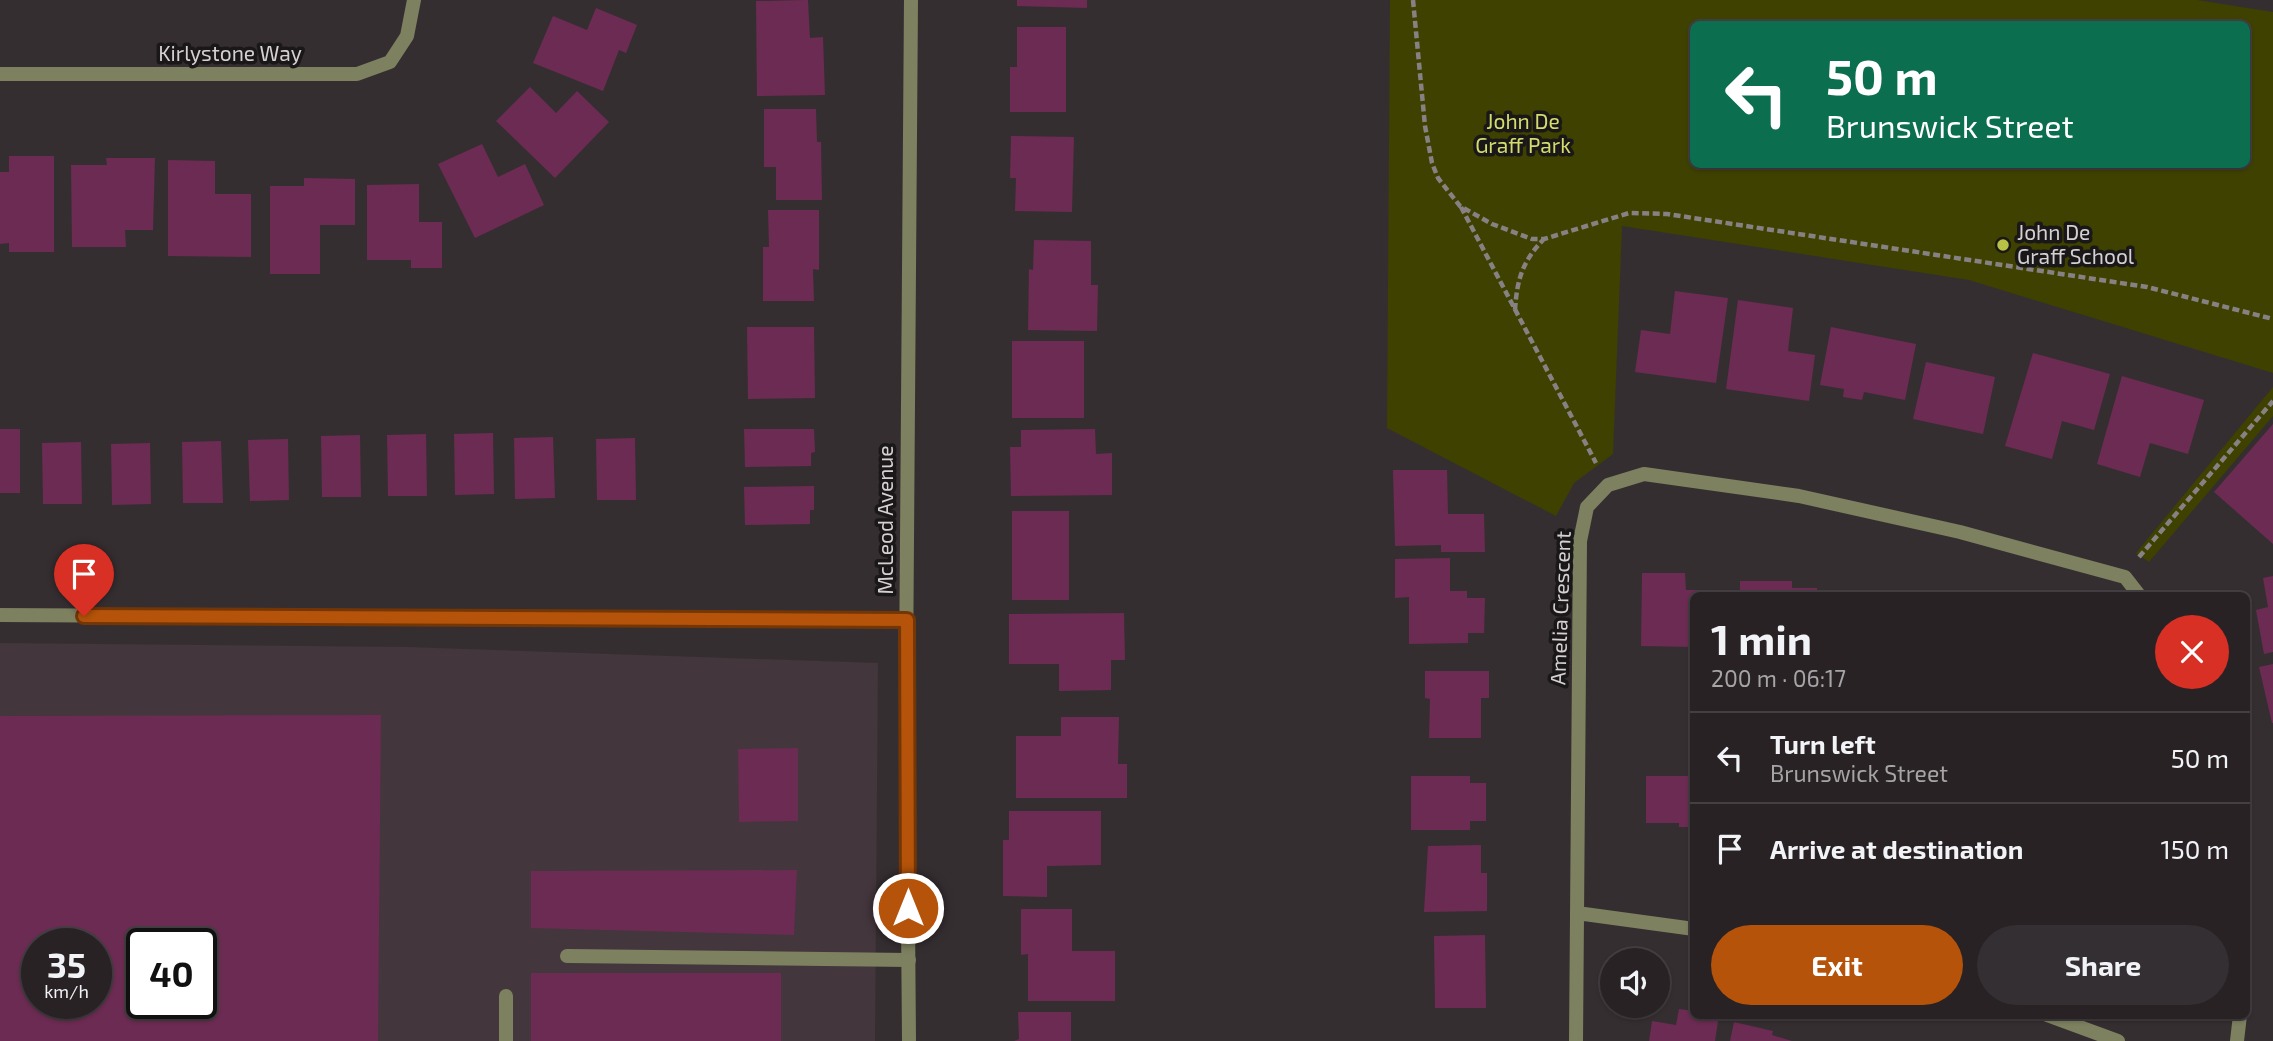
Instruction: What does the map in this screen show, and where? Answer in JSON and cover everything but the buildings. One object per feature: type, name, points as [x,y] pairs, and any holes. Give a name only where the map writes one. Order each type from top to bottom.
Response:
[{"type":"street","name":"Kirlystone Way","points":[[0,74],[357,74],[390,62],[407,36],[414,0]]},
{"type":"street","name":"McLeod Avenue","points":[[909,1041],[907,620],[911,0]]},
{"type":"street","points":[[1608,485],[1644,474],[1798,496],[1960,532],[2125,578],[2136,592]]},
{"type":"street","name":"Amelia Crescent","points":[[1576,1041],[1580,541],[1587,507],[1608,485]]},
{"type":"street","points":[[0,615],[907,620]]},
{"type":"street","points":[[1577,913],[1690,928]]},
{"type":"street","points":[[566,956],[909,960]]},
{"type":"street","points":[[506,996],[506,1041]]},
{"type":"street","points":[[2058,1019],[2118,1041]]},
{"type":"street","points":[[2237,1041],[2240,1019]]},
{"type":"path","points":[[1413,0],[1425,126],[1432,163],[1442,185],[1460,206],[1608,485]]},
{"type":"path","points":[[1460,206],[1520,235],[1544,239],[1629,214],[1667,214],[2147,287],[2273,319]]},
{"type":"path","points":[[1515,311],[1517,282],[1527,257],[1544,239]]},
{"type":"path","points":[[2125,578],[2273,401]]},
{"type":"shaded area","points":[[0,643],[407,647],[878,663],[875,1041],[0,1041]]},
{"type":"green space","name":"John De Graff Park","points":[[1390,0],[2197,0],[2273,12],[2273,373],[1969,280],[1622,226],[1613,454],[1574,483],[1556,516],[1387,428]]},
{"type":"green space","points":[[2273,387],[2273,416],[2149,562],[2136,553]]},
{"type":"place","name":"John De Graff School","points":[[2003,245]]},
{"type":"route","points":[[84,616],[907,620],[908,908]]}]
